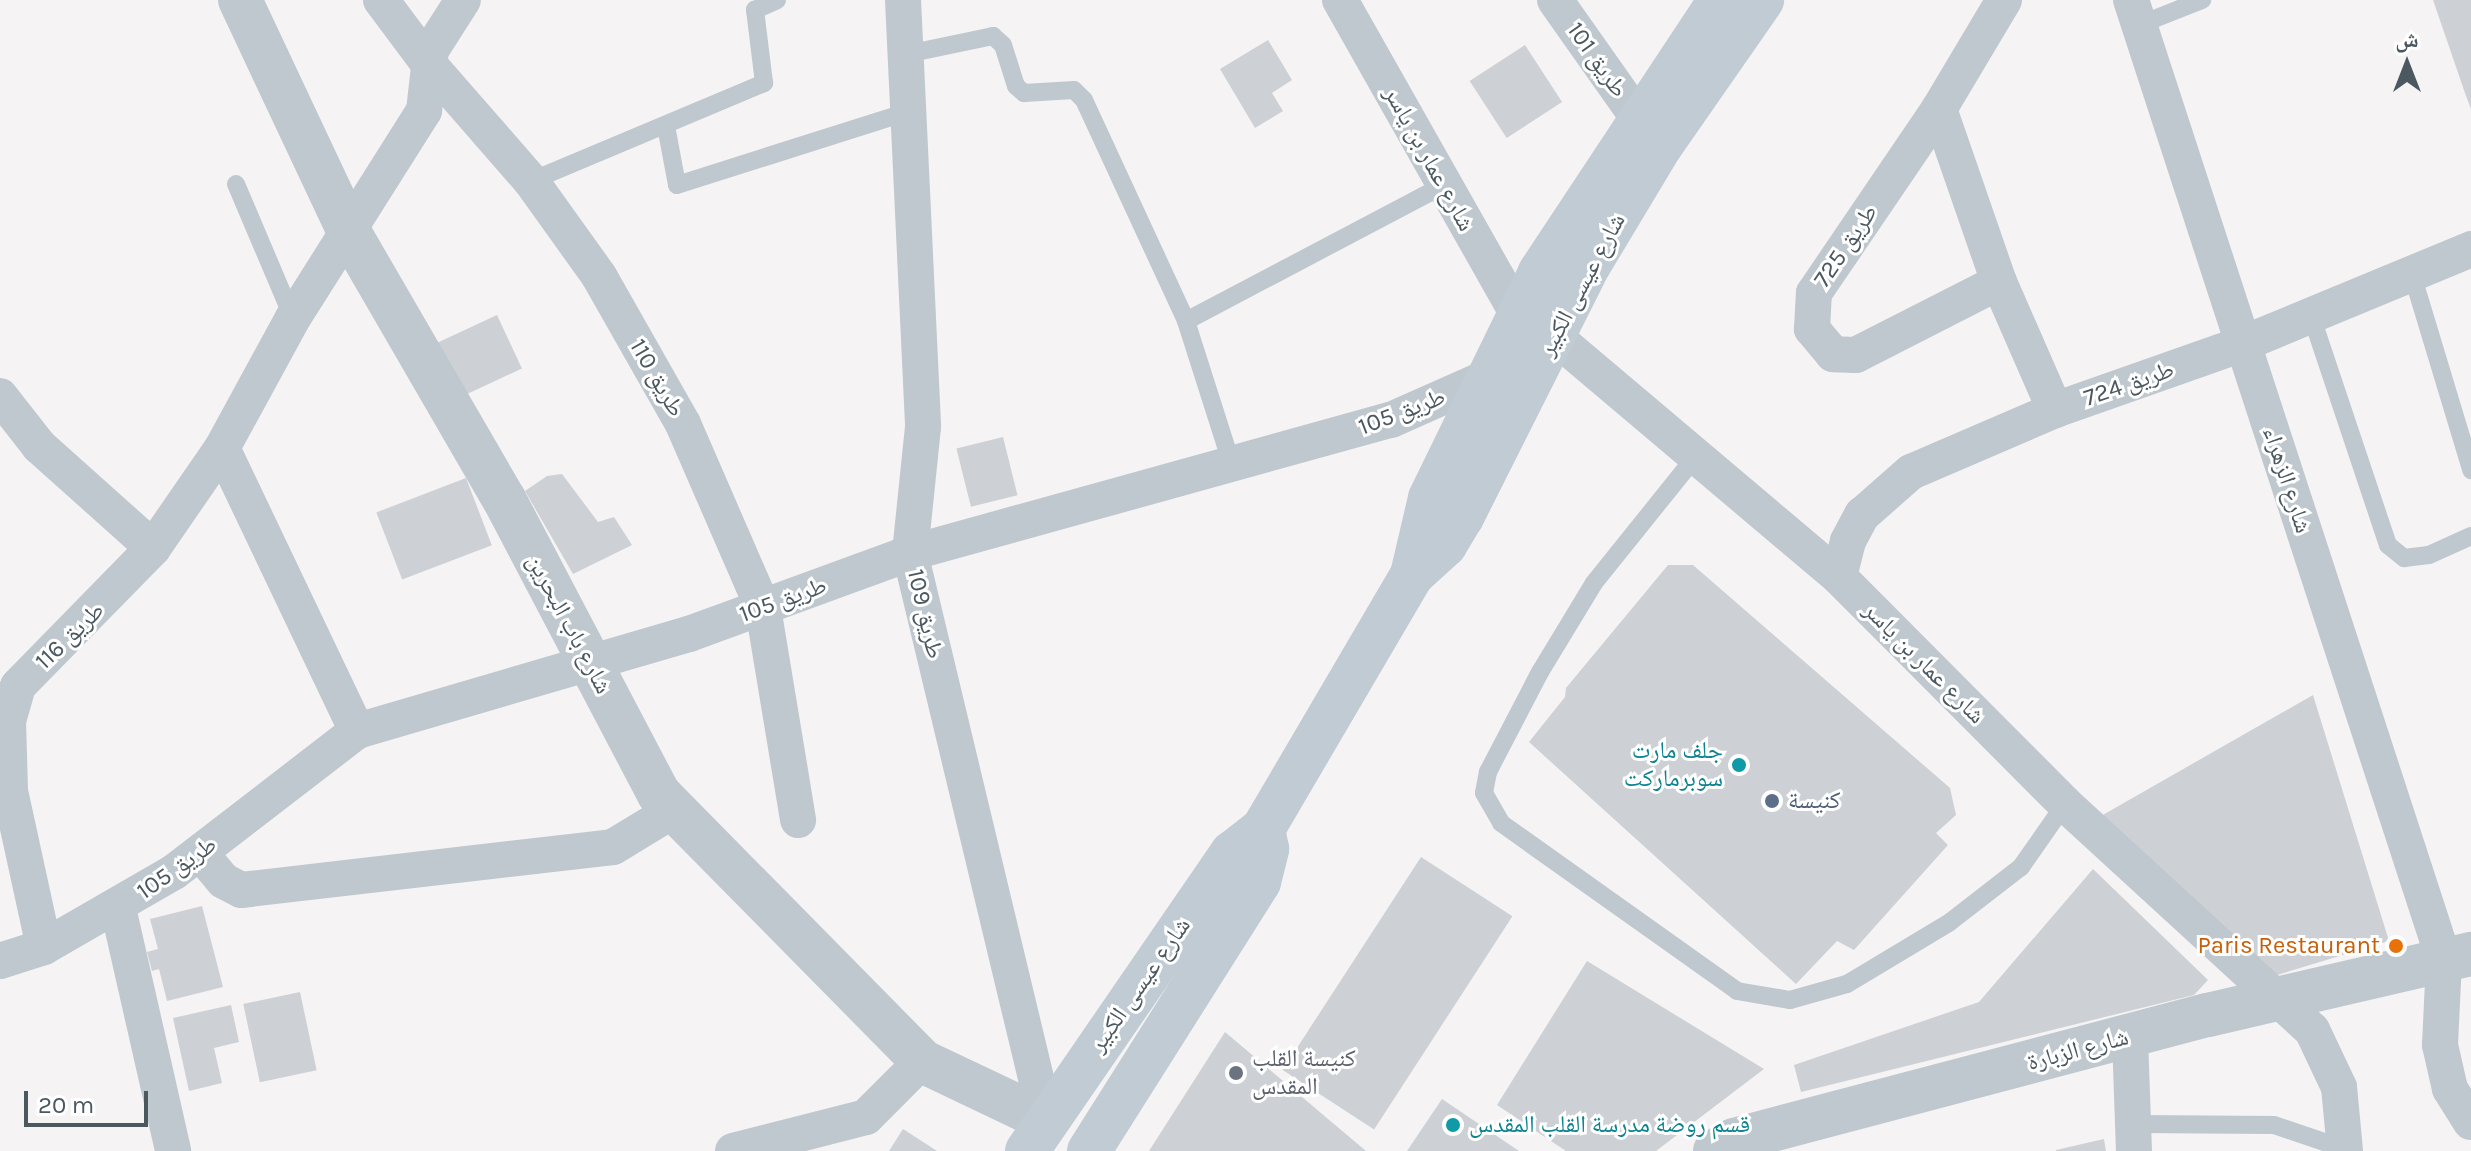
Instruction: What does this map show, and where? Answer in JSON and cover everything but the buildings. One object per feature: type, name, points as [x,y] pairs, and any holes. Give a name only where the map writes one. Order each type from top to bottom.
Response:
[{"type":"main road","name":"شارع عيسى الكبير","points":[[1412,575],[1445,545],[1456,526],[1537,327],[1540,272],[1720,0]]},
{"type":"main road","name":"شارع عيسى الكبير","points":[[1037,1136],[1232,853],[1263,829],[1412,575],[1430,498],[1490,376],[1537,327],[1589,265],[1660,147],[1762,0]]},
{"type":"main road","name":"شارع عيسى الكبير","points":[[1089,1150],[1259,882],[1267,849],[1263,829]]},
{"type":"main road","points":[[1037,1136],[1089,1150]]},
{"type":"street","name":"شارع باب البحرين","points":[[240,0],[349,232],[504,499],[659,794],[922,1061],[1037,1136]]},
{"type":"street","name":"طريق 110","points":[[381,0],[428,63],[531,181],[599,276],[683,424],[763,608],[798,820]]},
{"type":"street","name":"طريق 116","points":[[44,947],[10,791],[8,721],[18,686],[153,548],[222,448],[293,318],[424,111],[428,63],[463,0]]},
{"type":"street","name":"طريق 109","points":[[903,0],[923,427],[910,553],[1037,1136]]},
{"type":"street","name":"شارع عمار بن ياسر","points":[[1340,0],[1442,186],[1537,327],[1839,577],[2065,804],[2312,1030],[2328,1057],[2345,1117],[2345,1150]]},
{"type":"street","name":"طريق 101","points":[[1555,0],[1639,119]]},
{"type":"street","name":"طريق 725","points":[[1999,282],[1856,355],[1833,354],[1812,329],[1814,293],[1939,109],[2004,0]]},
{"type":"street","name":"شارع الزهراء","points":[[2135,12],[2242,344],[2457,957]]},
{"type":"street","points":[[1939,109],[1999,282],[2055,410]]},
{"type":"street","name":"طريق 724","points":[[1839,577],[1848,541],[1882,492],[1911,472],[2055,410],[2242,344],[2471,249]]},
{"type":"street","name":"طريق 105","points":[[0,961],[44,947],[118,908],[201,854],[357,731],[589,664],[763,608],[910,553],[1233,468],[1391,420],[1490,376]]},
{"type":"street","points":[[0,396],[39,446],[153,548]]},
{"type":"street","points":[[222,448],[357,731]]},
{"type":"street","points":[[201,854],[224,881],[241,890],[613,847],[674,810]]},
{"type":"street","name":"طريق 105","points":[[118,908],[173,1151]]},
{"type":"street","points":[[2457,957],[2440,1045],[2450,1089],[2471,1122]]},
{"type":"street","name":"شارع الزبارة","points":[[1730,1147],[2130,1037],[2457,957]]},
{"type":"street","points":[[2130,1037],[2135,1138]]},
{"type":"street","points":[[847,1151],[866,1117],[922,1061]]},
{"type":"street","points":[[733,1151],[866,1117]]},
{"type":"lane","points":[[531,181],[764,83],[755,10],[777,0]]},
{"type":"lane","points":[[2135,12],[2202,0]]},
{"type":"lane","points":[[907,54],[993,36],[1003,45],[1016,86],[1024,93],[1074,90],[1084,100],[1186,321],[1233,468]]},
{"type":"lane","points":[[666,126],[677,185],[910,111]]},
{"type":"lane","points":[[236,184],[293,318]]},
{"type":"lane","points":[[1186,321],[1442,186]]},
{"type":"lane","points":[[2412,274],[2471,470]]},
{"type":"lane","points":[[2311,315],[2388,545],[2404,558],[2417,557],[2471,536]]},
{"type":"lane","points":[[1696,456],[1594,583],[1540,672],[1488,772],[1484,793],[1501,823],[1737,991],[1790,1000],[1847,984],[1950,922],[2021,867],[2065,804]]},
{"type":"lane","points":[[2135,1138],[2251,1122],[2345,1150]]},
{"type":"place","name":"جلف مارت سوبرماركت","points":[[1739,765]]},
{"type":"place","name":"كنيسة","points":[[1772,801]]},
{"type":"place","name":"Paris Restaurant","points":[[2396,946]]},
{"type":"place","name":"كنيسة القلب المقدس","points":[[1236,1073]]},
{"type":"place","name":"قسم روضة مدرسة القلب المقدس","points":[[1453,1125]]}]
